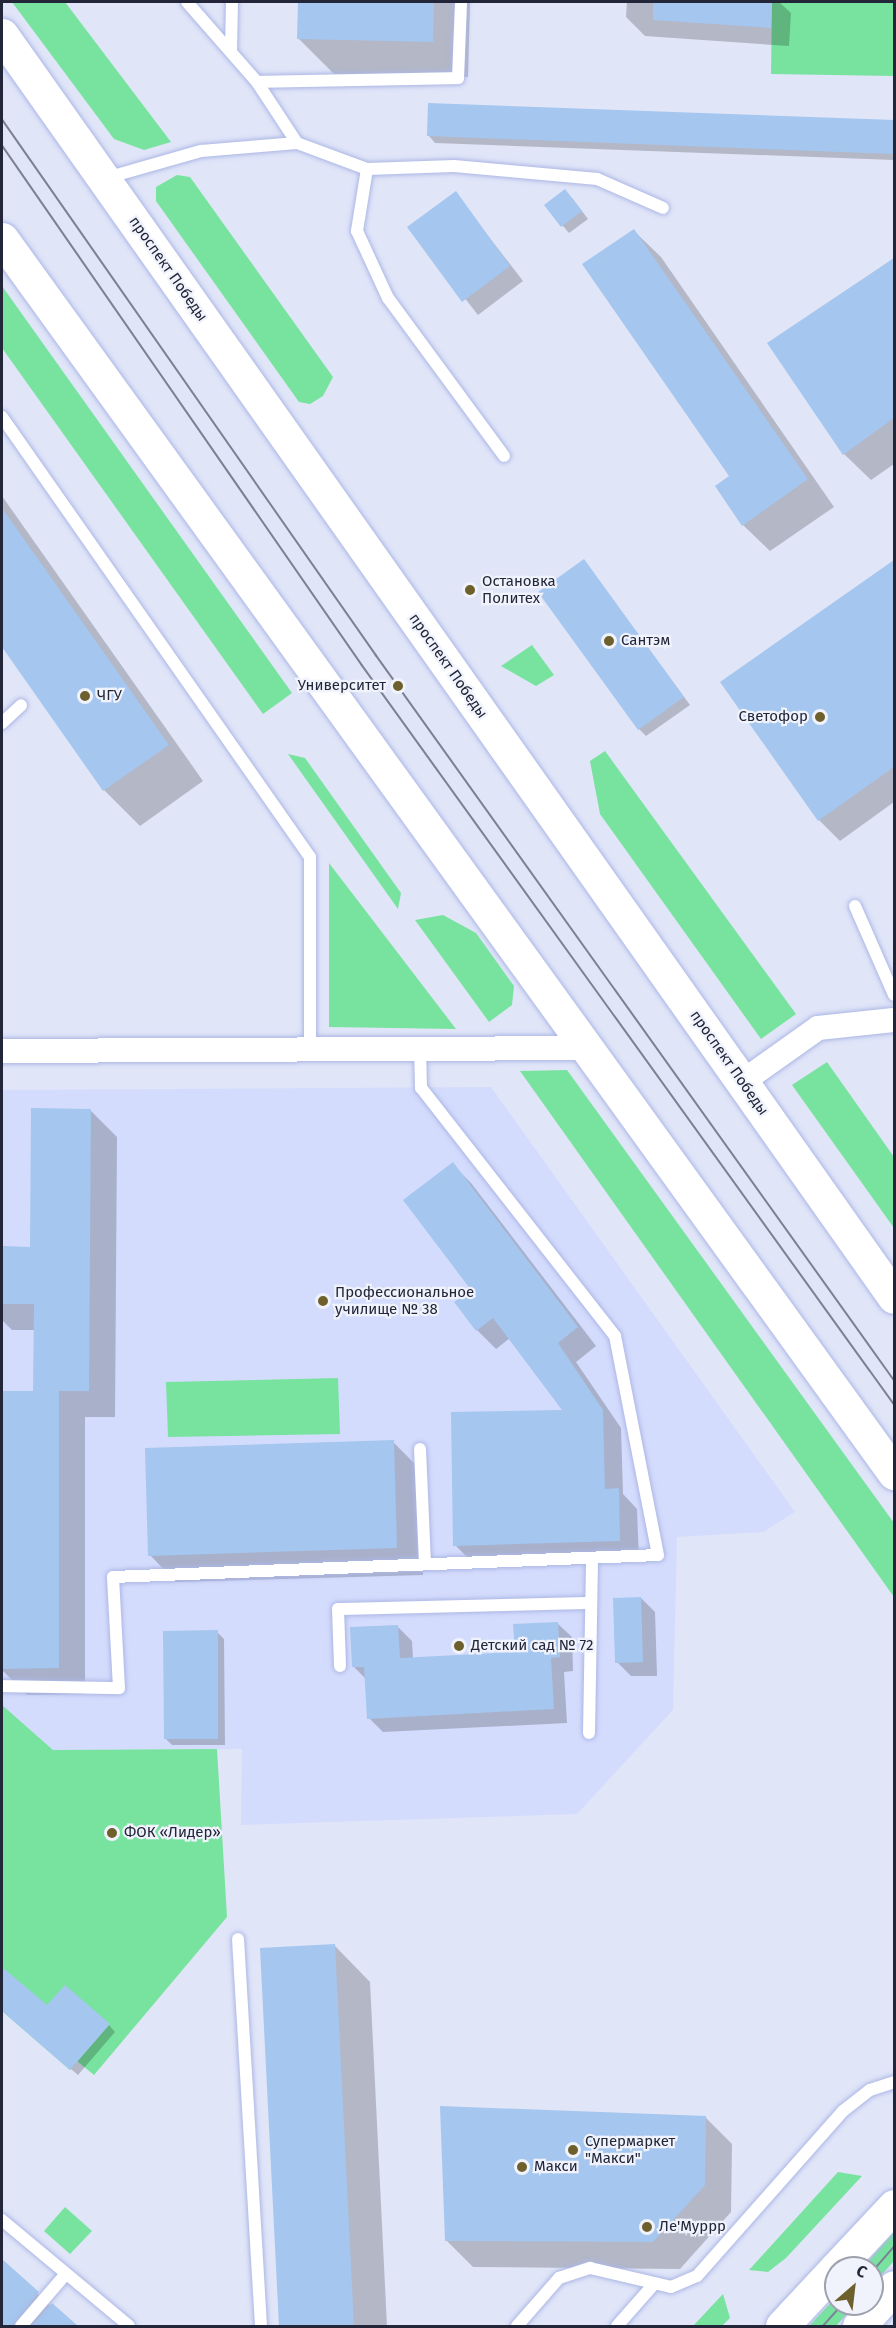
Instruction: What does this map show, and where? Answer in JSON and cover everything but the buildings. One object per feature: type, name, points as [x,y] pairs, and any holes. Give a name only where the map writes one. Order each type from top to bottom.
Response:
[{"type":"main road","name":"проспект Победы","points":[[2,35],[894,1297]]},
{"type":"main road","points":[[2,239],[894,1473]]},
{"type":"main road","points":[[847,2256],[894,2206]]},
{"type":"main road","points":[[782,2326],[824,2281]]},
{"type":"main road","points":[[859,2326],[894,2287]]},
{"type":"street","points":[[742,1082],[818,1028],[894,1020]]},
{"type":"street","points":[[2,1051],[587,1048]]},
{"type":"lane","points":[[186,2],[257,82],[297,142]]},
{"type":"lane","points":[[231,52],[232,2]]},
{"type":"lane","points":[[257,82],[458,78],[461,2]]},
{"type":"lane","points":[[104,179],[201,152],[297,142],[367,169],[454,166],[597,179],[663,208]]},
{"type":"lane","points":[[367,169],[357,231],[388,298],[504,456]]},
{"type":"lane","points":[[2,417],[310,856],[310,1048]]},
{"type":"lane","points":[[2,723],[21,705]]},
{"type":"lane","points":[[855,906],[894,994]]},
{"type":"lane","points":[[2,1686],[118,1688],[113,1577],[658,1555],[615,1336],[421,1088],[420,1048]]},
{"type":"lane","points":[[420,1449],[425,1564]]},
{"type":"lane","points":[[589,1733],[592,1558]]},
{"type":"lane","points":[[340,1666],[338,1609],[590,1603]]},
{"type":"lane","points":[[238,1939],[261,2326]]},
{"type":"lane","points":[[517,2326],[559,2278],[590,2268],[671,2287],[697,2276],[843,2111],[870,2090],[894,2082]]},
{"type":"lane","points":[[2,2220],[64,2276],[129,2326]]},
{"type":"lane","points":[[21,2326],[64,2276]]},
{"type":"lane","points":[[618,2326],[654,2284]]},
{"type":"shaded area","name":"Профессиональное училище № 38","points":[[491,1087],[795,1512],[763,1532],[677,1537],[673,1710],[577,1814],[241,1825],[242,1749],[53,1750],[2,1706],[2,1090]]},
{"type":"green space","points":[[12,2],[65,2],[171,142],[144,150],[114,139]]},
{"type":"green space","points":[[772,2],[894,2],[894,76],[771,74]]},
{"type":"green space","points":[[177,175],[190,177],[333,377],[323,396],[310,404],[299,402],[156,201],[156,187]]},
{"type":"green space","points":[[2,286],[292,693],[263,714],[2,348]]},
{"type":"green space","points":[[532,645],[554,675],[536,686],[501,666]]},
{"type":"green space","points":[[605,751],[796,1014],[761,1039],[600,814],[590,761]]},
{"type":"green space","points":[[288,754],[305,758],[401,893],[398,909]]},
{"type":"green space","points":[[329,863],[456,1029],[329,1027]]},
{"type":"green space","points":[[443,915],[476,933],[514,986],[512,1005],[489,1022],[415,920]]},
{"type":"green space","points":[[827,1062],[894,1157],[894,1228],[792,1085]]},
{"type":"green space","points":[[567,1070],[894,1523],[894,1597],[520,1071]]},
{"type":"green space","points":[[338,1378],[340,1434],[168,1437],[166,1382]]},
{"type":"green space","name":"ФОК «Лидер»","points":[[2,1705],[53,1750],[217,1749],[227,1917],[94,2075],[77,2061],[70,2070],[2,2011]]},
{"type":"green space","points":[[838,2172],[862,2176],[786,2258],[768,2272],[749,2270]]},
{"type":"green space","points":[[65,2207],[92,2231],[70,2254],[44,2231]]},
{"type":"green space","points":[[894,2232],[894,2261],[884,2272],[884,2256],[873,2256]]},
{"type":"green space","points":[[723,2294],[730,2318],[722,2326],[693,2326]]},
{"type":"green space","points":[[824,2310],[824,2316],[845,2316],[836,2326],[809,2326]]},
{"type":"tram line","points":[[2,119],[376,655],[894,1380]]},
{"type":"tram line","points":[[2,145],[362,665],[894,1404]]},
{"type":"tram line","points":[[884,2258],[894,2247]]},
{"type":"tram line","points":[[823,2326],[832,2316]]},
{"type":"place","name":"Остановка Политех","points":[[470,590]]},
{"type":"place","name":"Сантэм","points":[[609,641]]},
{"type":"place","name":"Университет","points":[[398,686]]},
{"type":"place","name":"ЧГУ","points":[[85,696]]},
{"type":"place","name":"Светофор","points":[[820,717]]},
{"type":"place","name":"Профессиональное училище № 38","points":[[323,1301]]},
{"type":"place","name":"Детский сад № 72","points":[[459,1646]]},
{"type":"place","name":"ФОК «Лидер»","points":[[112,1833]]},
{"type":"place","name":"Супермаркет \"Макси\"","points":[[573,2150]]},
{"type":"place","name":"Макси","points":[[522,2167]]},
{"type":"place","name":"Ле'Муррр","points":[[647,2227]]}]
